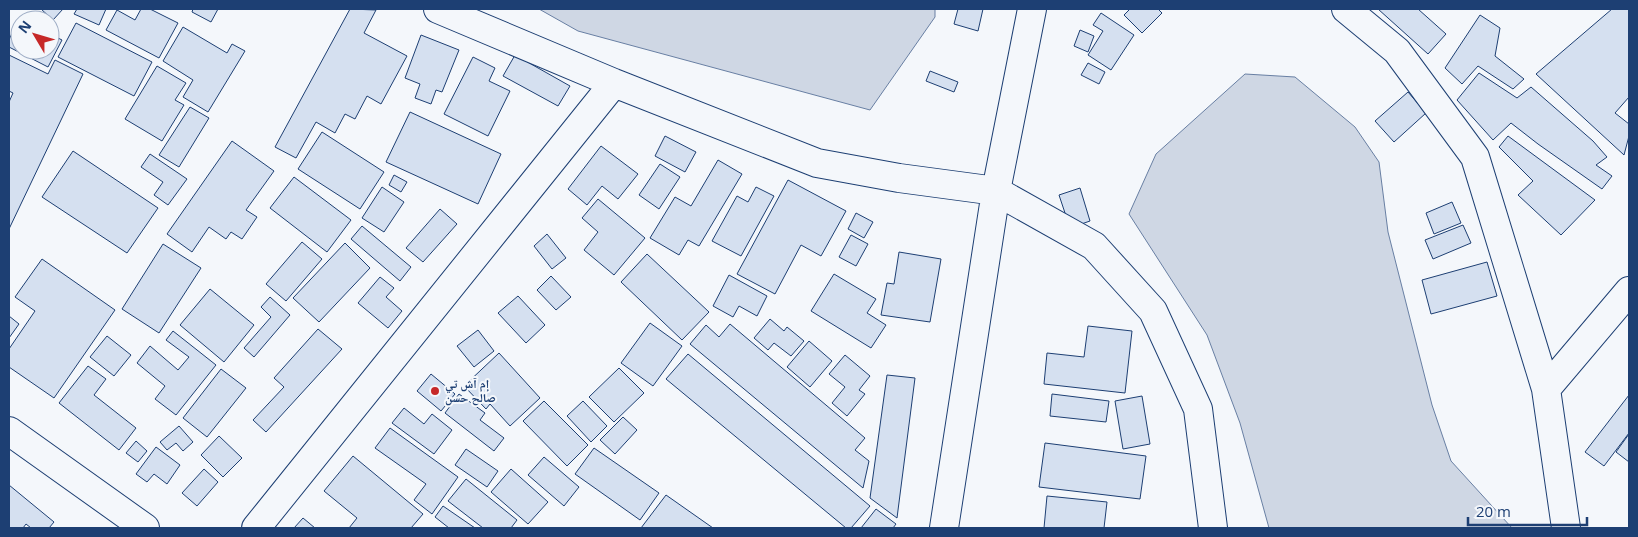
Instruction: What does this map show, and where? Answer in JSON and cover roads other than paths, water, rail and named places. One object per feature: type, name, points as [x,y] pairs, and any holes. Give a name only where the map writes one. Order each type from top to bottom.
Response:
[{"type":"street","points":[[438,9],[614,83],[817,163],[899,178],[996,191],[1094,246],[1152,311],[1198,409],[1213,528]]},
{"type":"street","points":[[944,528],[996,191],[1032,9]]},
{"type":"street","points":[[1346,9],[1397,51],[1475,157],[1546,389],[1566,528]]},
{"type":"street","points":[[256,528],[614,83]]},
{"type":"street","points":[[1546,389],[1629,291]]},
{"type":"street","points":[[9,431],[145,528]]},
{"type":"place","name":"إم آش تي صالح حسن","points":[[435,391]]}]
